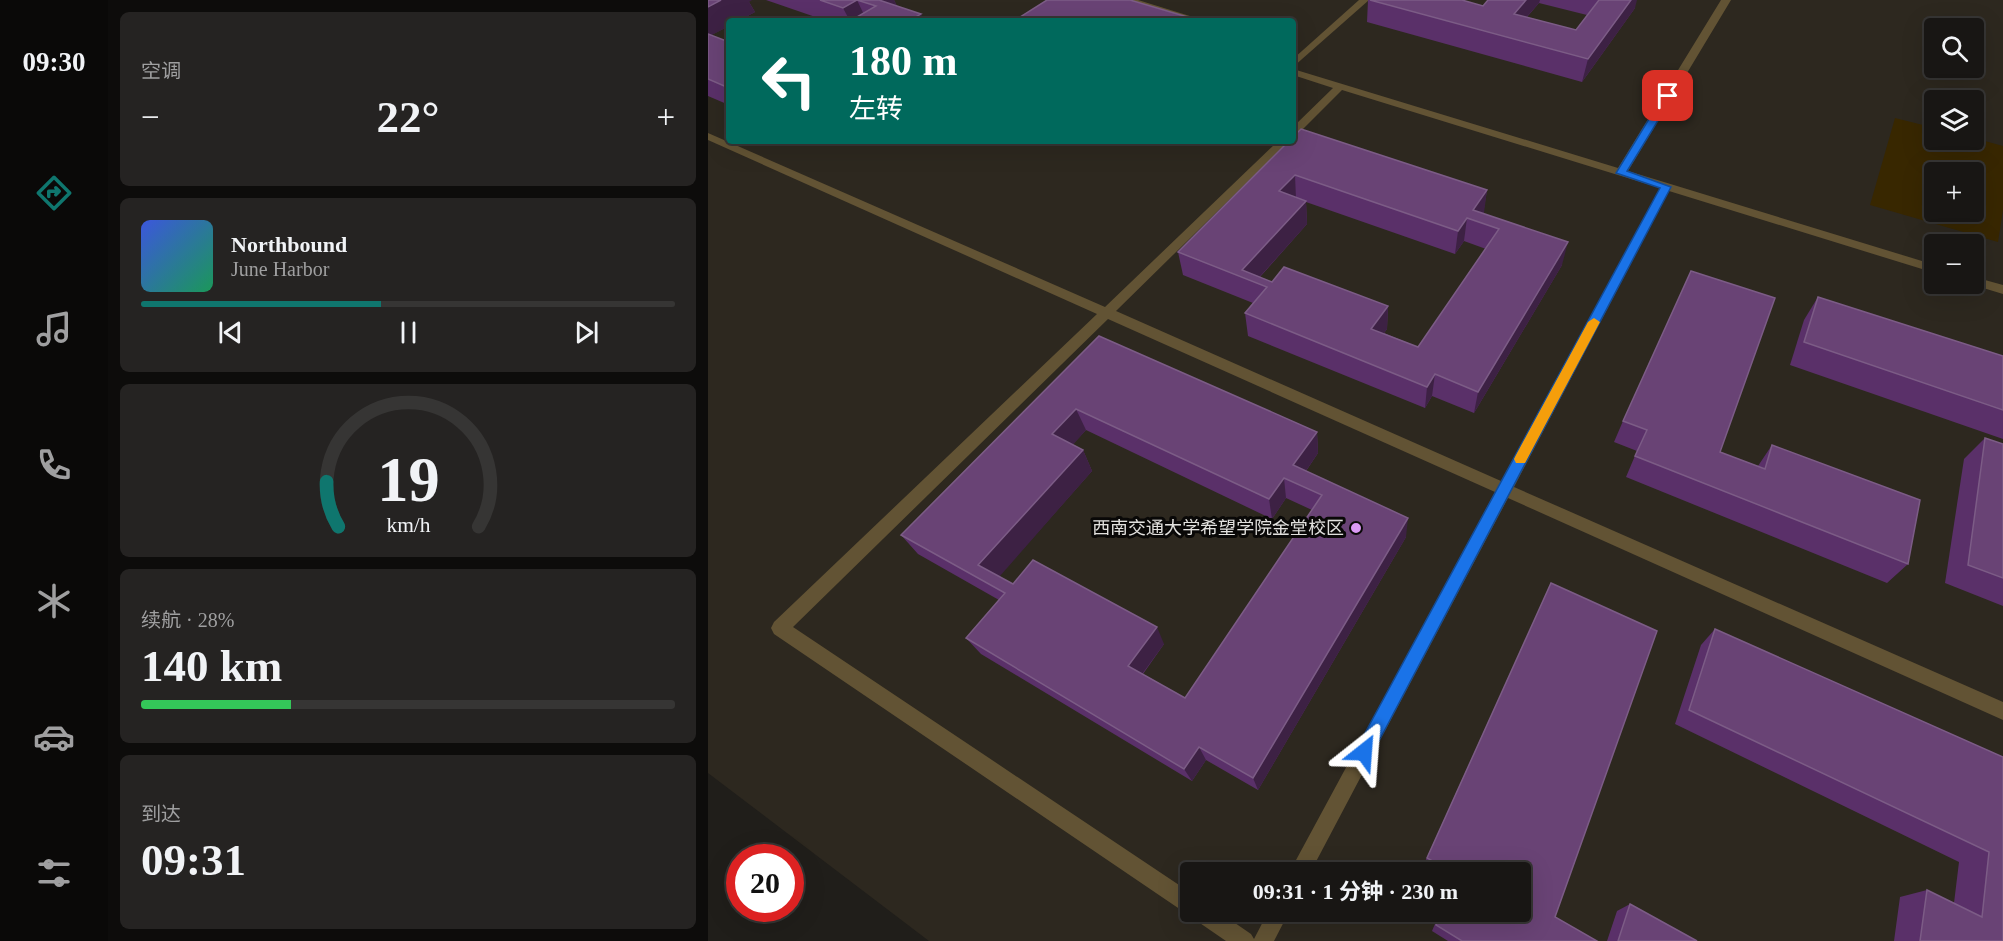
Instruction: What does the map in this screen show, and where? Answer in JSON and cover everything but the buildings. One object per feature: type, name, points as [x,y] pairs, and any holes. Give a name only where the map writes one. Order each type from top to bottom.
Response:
[{"type":"lane","points":[[1128,0],[1191,18]]},
{"type":"lane","points":[[1296,61],[1364,0]]},
{"type":"lane","points":[[1621,173],[1726,0]]},
{"type":"lane","points":[[1296,48],[1307,51]]},
{"type":"lane","points":[[1296,73],[1924,266]]},
{"type":"lane","points":[[1296,130],[1340,87]]},
{"type":"lane","points":[[708,136],[726,144]]},
{"type":"lane","points":[[726,144],[2003,711]]},
{"type":"lane","points":[[1180,898],[780,628],[1281,144]]},
{"type":"lane","points":[[1305,862],[1666,187]]},
{"type":"lane","points":[[1984,284],[2003,290]]},
{"type":"lane","points":[[1216,922],[1245,941]]},
{"type":"lane","points":[[1263,941],[1273,922]]},
{"type":"shaded area","name":"西南交通大学希望学院金堂校区","points":[[708,0],[2003,0],[2003,941],[929,941],[708,773]]},
{"type":"shaded area","points":[[1895,118],[1924,125],[1924,150],[1984,150],[1984,141],[2003,146],[2003,210],[1998,242],[1984,238],[1984,234],[1970,234],[1929,222],[1984,222],[1984,162],[1924,162],[1924,221],[1870,205]]},
{"type":"slow traffic","points":[[1520,459],[1594,322]]},
{"type":"place","name":"西南交通大学希望学院金堂校区","points":[[1356,528]]},
{"type":"route","points":[[1364,752],[1666,187],[1621,173],[1668,96]]}]
